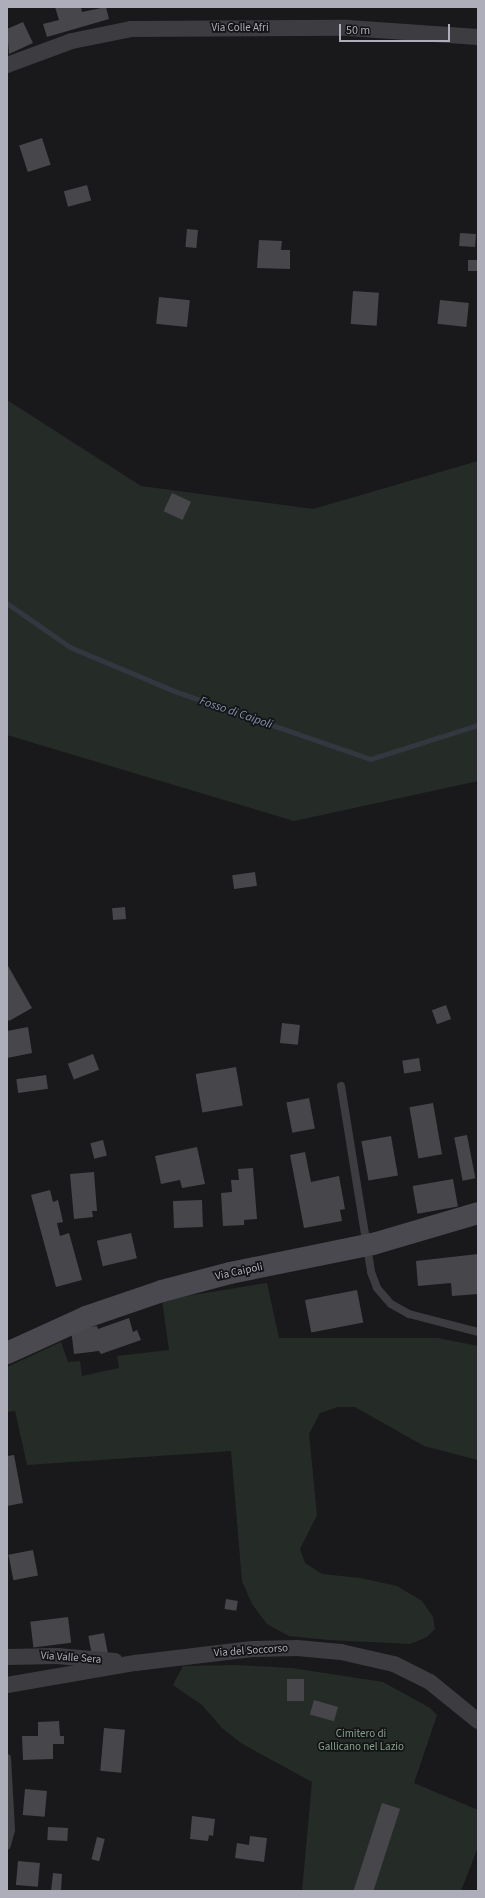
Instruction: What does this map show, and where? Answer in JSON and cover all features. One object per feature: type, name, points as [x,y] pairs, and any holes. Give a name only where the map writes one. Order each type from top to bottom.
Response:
[{"type":"street","name":"Via Colle Afri","points":[[7,65],[79,39],[131,29],[348,28],[478,37]]},
{"type":"street","name":"Via Caipoli","points":[[7,1353],[72,1323],[162,1291],[230,1273],[367,1245],[478,1214]]},
{"type":"street","name":"Via del Soccorso","points":[[7,1685],[135,1663],[265,1648],[341,1652],[384,1661],[408,1670],[442,1691],[478,1721]]},
{"type":"street","name":"Via Valle Sera","points":[[7,1657],[57,1656],[135,1663]]},
{"type":"lane","points":[[341,1086],[373,1279],[391,1304],[417,1317],[478,1332]]},
{"type":"lane","points":[[7,1758],[11,1830],[7,1845]]},
{"type":"green space","points":[[7,400],[141,486],[313,509],[478,461],[478,781],[294,821],[7,735]]},
{"type":"green space","points":[[267,1283],[279,1338],[438,1338],[478,1346],[478,1460],[424,1446],[355,1407],[338,1407],[320,1413],[309,1434],[317,1515],[300,1549],[305,1563],[322,1574],[360,1578],[397,1586],[422,1601],[433,1617],[435,1629],[427,1637],[410,1644],[329,1640],[289,1636],[267,1624],[252,1604],[242,1581],[231,1451],[27,1465],[15,1411],[7,1412],[7,1367],[61,1342],[68,1362],[80,1361],[82,1376],[119,1368],[117,1356],[169,1350],[162,1300]]},
{"type":"green space","name":"Cimitero di Gallicano nel Lazio","points":[[237,1665],[292,1668],[383,1682],[430,1708],[437,1715],[414,1783],[478,1810],[478,1847],[461,1891],[302,1891],[312,1782],[241,1743],[222,1728],[202,1705],[173,1685],[183,1666]]},
{"type":"building","points":[[55,7],[81,7],[82,12],[106,7],[109,19],[47,37],[43,24],[59,20]]},
{"type":"building","points":[[23,22],[33,43],[9,54],[7,29]]},
{"type":"building","points":[[42,138],[51,165],[28,172],[19,145]]},
{"type":"building","points":[[87,185],[91,200],[68,207],[64,191]]},
{"type":"building","points":[[187,229],[198,230],[196,248],[185,247]]},
{"type":"building","points":[[460,233],[476,234],[475,247],[459,246]]},
{"type":"building","points":[[259,240],[282,241],[281,250],[290,250],[290,269],[257,268]]},
{"type":"building","points":[[468,260],[478,260],[478,271],[468,271]]},
{"type":"building","points":[[353,291],[379,293],[377,326],[351,324]]},
{"type":"building","points":[[159,297],[190,300],[187,327],[156,324]]},
{"type":"building","points":[[440,300],[469,303],[466,327],[437,324]]},
{"type":"building","points":[[172,493],[191,502],[183,520],[164,511]]},
{"type":"building","points":[[255,872],[257,886],[234,889],[232,875]]},
{"type":"building","points":[[125,907],[126,919],[113,920],[112,908]]},
{"type":"building","points":[[7,964],[32,1008],[9,1021],[7,1018]]},
{"type":"building","points":[[446,1005],[451,1019],[437,1024],[432,1010]]},
{"type":"building","points":[[282,1023],[300,1025],[298,1045],[280,1043]]},
{"type":"building","points":[[28,1027],[32,1053],[7,1058],[7,1031]]},
{"type":"building","points":[[93,1054],[99,1070],[74,1080],[68,1064]]},
{"type":"building","points":[[419,1058],[421,1071],[404,1073],[402,1061]]},
{"type":"building","points":[[236,1067],[243,1105],[202,1113],[196,1074]]},
{"type":"building","points":[[46,1075],[48,1089],[18,1093],[16,1079]]},
{"type":"building","points":[[309,1098],[315,1128],[292,1133],[286,1102]]},
{"type":"building","points":[[433,1103],[442,1154],[418,1158],[409,1107]]},
{"type":"building","points":[[467,1135],[475,1178],[463,1181],[454,1137]]},
{"type":"building","points":[[391,1136],[398,1175],[368,1181],[361,1141]]},
{"type":"building","points":[[103,1140],[107,1156],[94,1159],[90,1143]]},
{"type":"building","points":[[197,1147],[205,1184],[182,1188],[180,1180],[161,1184],[155,1156]]},
{"type":"building","points":[[305,1152],[311,1182],[339,1176],[345,1209],[340,1210],[342,1221],[304,1228],[290,1155]]},
{"type":"building","points":[[253,1168],[257,1219],[244,1220],[244,1225],[223,1226],[221,1193],[232,1192],[231,1180],[239,1180],[238,1169]]},
{"type":"building","points":[[94,1172],[97,1211],[92,1211],[93,1217],[74,1219],[70,1174]]},
{"type":"building","points":[[453,1179],[458,1207],[417,1214],[413,1186]]},
{"type":"building","points":[[50,1190],[53,1202],[58,1200],[63,1222],[57,1223],[60,1236],[69,1233],[82,1280],[56,1287],[31,1195]]},
{"type":"building","points":[[202,1200],[203,1227],[174,1228],[173,1201]]},
{"type":"building","points":[[131,1233],[137,1258],[103,1266],[97,1241]]},
{"type":"building","points":[[478,1254],[478,1294],[452,1296],[451,1283],[418,1286],[416,1261]]},
{"type":"building","points":[[357,1290],[363,1322],[311,1333],[305,1300]]},
{"type":"building","points":[[129,1318],[133,1332],[137,1330],[141,1340],[101,1354],[99,1351],[74,1354],[71,1329],[97,1326],[98,1329]]},
{"type":"building","points":[[14,1455],[23,1503],[7,1506],[7,1456]]},
{"type":"building","points":[[33,1550],[38,1576],[13,1580],[8,1555]]},
{"type":"building","points":[[226,1599],[238,1601],[236,1611],[224,1609]]},
{"type":"building","points":[[68,1617],[71,1643],[33,1647],[30,1622]]},
{"type":"building","points":[[104,1633],[108,1653],[92,1656],[88,1636]]},
{"type":"building","points":[[287,1679],[304,1679],[304,1701],[287,1701]]},
{"type":"building","points":[[314,1700],[338,1707],[334,1721],[310,1714]]},
{"type":"building","points":[[59,1721],[60,1736],[64,1736],[64,1744],[53,1744],[53,1759],[23,1760],[22,1736],[38,1736],[38,1722]]},
{"type":"building","points":[[104,1728],[125,1730],[121,1773],[100,1771]]},
{"type":"building","points":[[25,1789],[47,1791],[45,1817],[23,1815]]},
{"type":"building","points":[[382,1803],[400,1809],[373,1891],[353,1891]]},
{"type":"building","points":[[192,1816],[215,1819],[213,1836],[209,1835],[208,1841],[190,1839]]},
{"type":"building","points":[[48,1827],[68,1828],[67,1841],[47,1840]]},
{"type":"building","points":[[250,1836],[267,1838],[264,1862],[235,1858],[237,1843],[249,1845]]},
{"type":"building","points":[[97,1837],[105,1839],[99,1861],[91,1859]]},
{"type":"building","points":[[18,1861],[40,1863],[38,1887],[16,1885]]},
{"type":"building","points":[[53,1873],[62,1874],[61,1891],[51,1891]]},
{"type":"waterway","name":"Fosso di Caipoli","points":[[7,603],[70,647],[177,692],[371,759],[478,725]]}]
